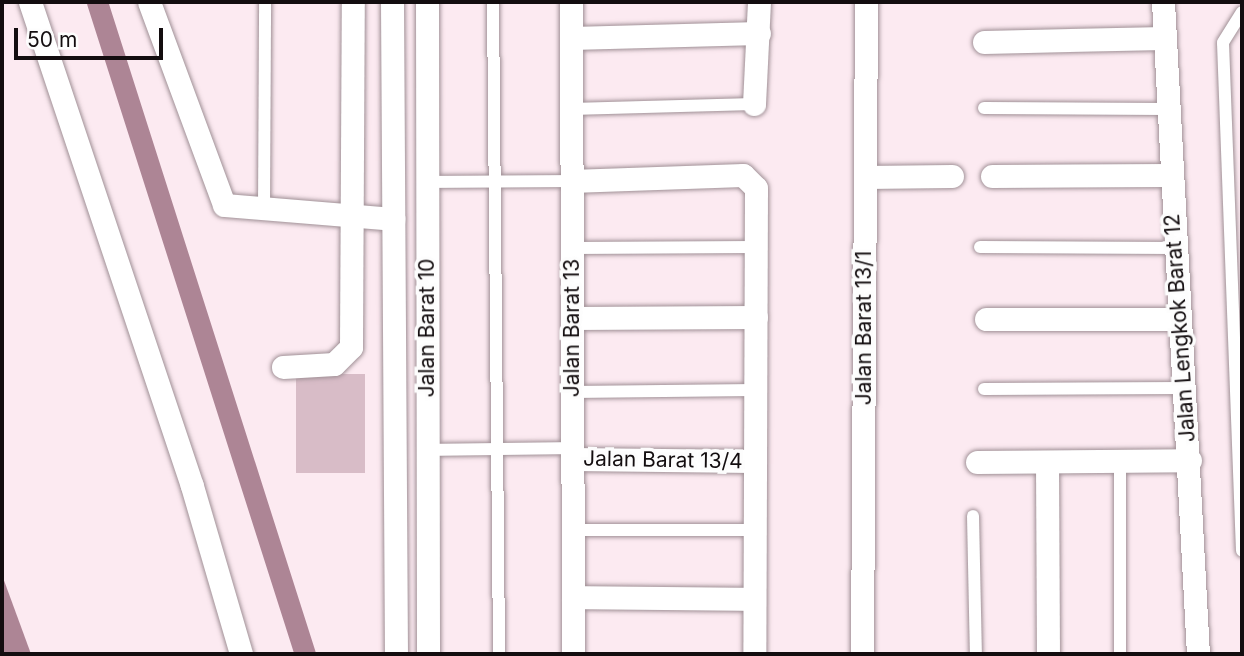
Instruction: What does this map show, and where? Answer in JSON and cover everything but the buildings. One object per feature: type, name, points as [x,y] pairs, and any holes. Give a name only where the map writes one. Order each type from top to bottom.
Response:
[{"type":"street","points":[[30,2],[192,486],[241,654]]},
{"type":"street","points":[[149,2],[215,193],[234,210],[393,219]]},
{"type":"street","points":[[283,367],[334,364],[348,356],[353,216],[353,2]]},
{"type":"street","points":[[392,2],[396,654]]},
{"type":"street","name":"Jalan Barat 10","points":[[427,2],[428,654]]},
{"type":"street","name":"Jalan Barat 13","points":[[570,2],[573,654]]},
{"type":"street","points":[[754,104],[759,2]]},
{"type":"street","name":"Jalan Barat 13/1","points":[[862,654],[866,2]]},
{"type":"street","name":"Jalan Lengkok Barat 12","points":[[1163,2],[1169,176],[1185,388],[1198,654]]},
{"type":"street","points":[[571,38],[759,33]]},
{"type":"street","points":[[984,42],[1164,38]]},
{"type":"street","points":[[865,177],[952,176]]},
{"type":"street","points":[[992,176],[1169,176]]},
{"type":"street","points":[[571,181],[751,177],[756,317],[753,461],[754,654]]},
{"type":"street","points":[[572,318],[756,317]]},
{"type":"street","points":[[986,319],[1179,319]]},
{"type":"street","name":"Jalan Barat 13/4","points":[[572,453],[753,461]]},
{"type":"street","points":[[977,462],[1189,460]]},
{"type":"street","points":[[1048,463],[1048,654]]},
{"type":"street","points":[[573,597],[753,599]]},
{"type":"lane","points":[[264,212],[265,2]]},
{"type":"lane","points":[[493,2],[499,654]]},
{"type":"lane","points":[[1242,12],[1223,43],[1238,296],[1242,551]]},
{"type":"lane","points":[[571,109],[754,104]]},
{"type":"lane","points":[[984,107],[1167,109]]},
{"type":"lane","points":[[427,182],[571,181]]},
{"type":"lane","points":[[571,248],[755,247]]},
{"type":"lane","points":[[980,247],[1175,248]]},
{"type":"lane","points":[[984,389],[1185,388]]},
{"type":"lane","points":[[572,393],[755,390]]},
{"type":"lane","points":[[427,450],[496,449],[572,453]]},
{"type":"lane","points":[[1120,461],[1120,654]]},
{"type":"lane","points":[[973,516],[976,654]]},
{"type":"lane","points":[[573,530],[753,530]]},
{"type":"shaded area","points":[[296,374],[365,374],[365,473],[296,473]]},
{"type":"shaded area","points":[[2,575],[20,624],[31,654],[2,654]]},
{"type":"waterway","points":[[97,2],[305,654]]}]
